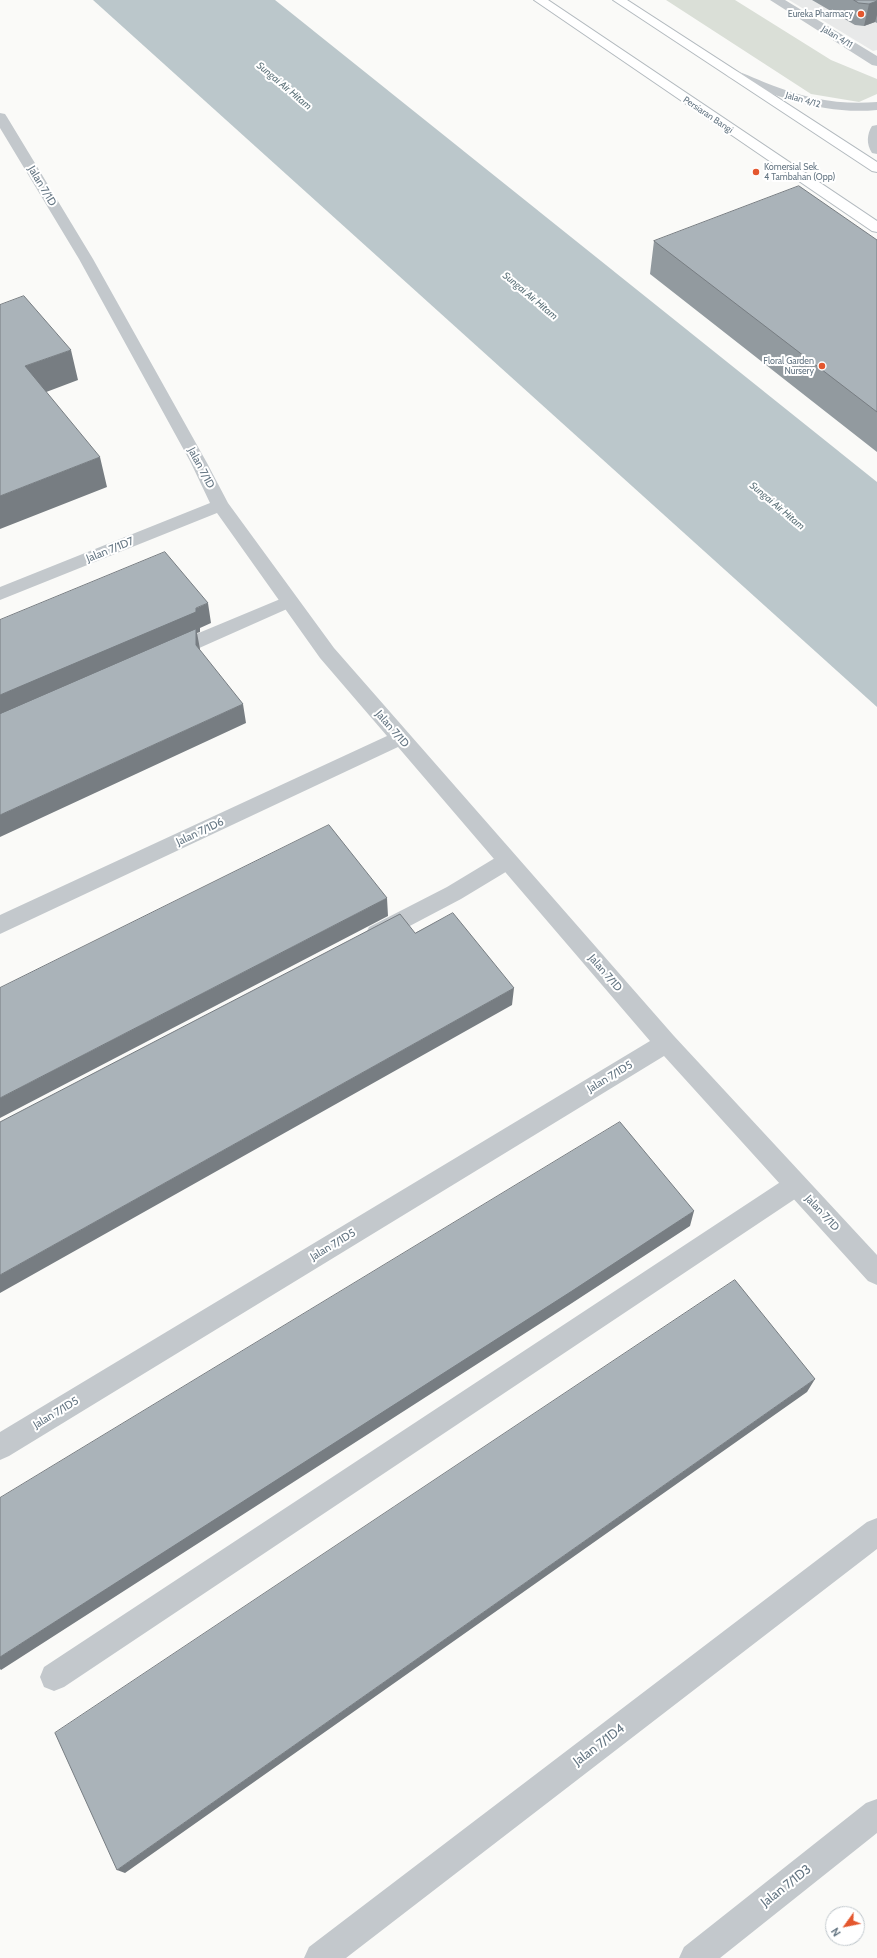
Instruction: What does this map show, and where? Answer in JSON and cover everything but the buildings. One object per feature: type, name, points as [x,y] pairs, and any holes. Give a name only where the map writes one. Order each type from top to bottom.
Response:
[{"type":"main road","name":"Persiaran Bangi","points":[[540,0],[877,228]]},
{"type":"main road","points":[[619,0],[877,168]]},
{"type":"street","name":"Jalan 4/11","points":[[776,0],[875,59]]},
{"type":"street","name":"Jalan 4/12","points":[[733,74],[779,93],[820,106],[860,109],[877,106]]},
{"type":"street","name":"Jalan 7/1D","points":[[0,117],[86,259],[105,296],[199,463],[220,506],[327,653],[666,1043],[877,1273]]},
{"type":"street","points":[[877,129],[874,136],[877,150]]},
{"type":"street","name":"Jalan 7/1D7","points":[[0,594],[220,506]]},
{"type":"street","points":[[153,660],[290,601]]},
{"type":"street","name":"Jalan 7/1D6","points":[[0,925],[400,738]]},
{"type":"street","points":[[363,941],[454,893],[507,861]]},
{"type":"street","name":"Jalan 7/1D5","points":[[0,1447],[666,1043]]},
{"type":"street","points":[[54,1677],[796,1185]]},
{"type":"street","name":"Jalan 7/1D4","points":[[320,1958],[877,1532]]},
{"type":"street","name":"Jalan 7/1D3","points":[[695,1958],[877,1814]]},
{"type":"shaded area","points":[[666,0],[735,0],[831,60],[877,79],[877,94],[859,102],[811,94]]},
{"type":"shaded area","points":[[789,0],[877,0],[877,50],[873,51]]},
{"type":"water","name":"Sungai Air Hitam","points":[[93,0],[275,0],[877,482],[877,707]]},
{"type":"place","name":"Eureka Pharmacy","points":[[861,14]]},
{"type":"place","name":"Komersial Sek. 4 Tambahan (Opp)","points":[[756,172]]},
{"type":"place","name":"Floral Garden Nursery","points":[[822,366]]}]
